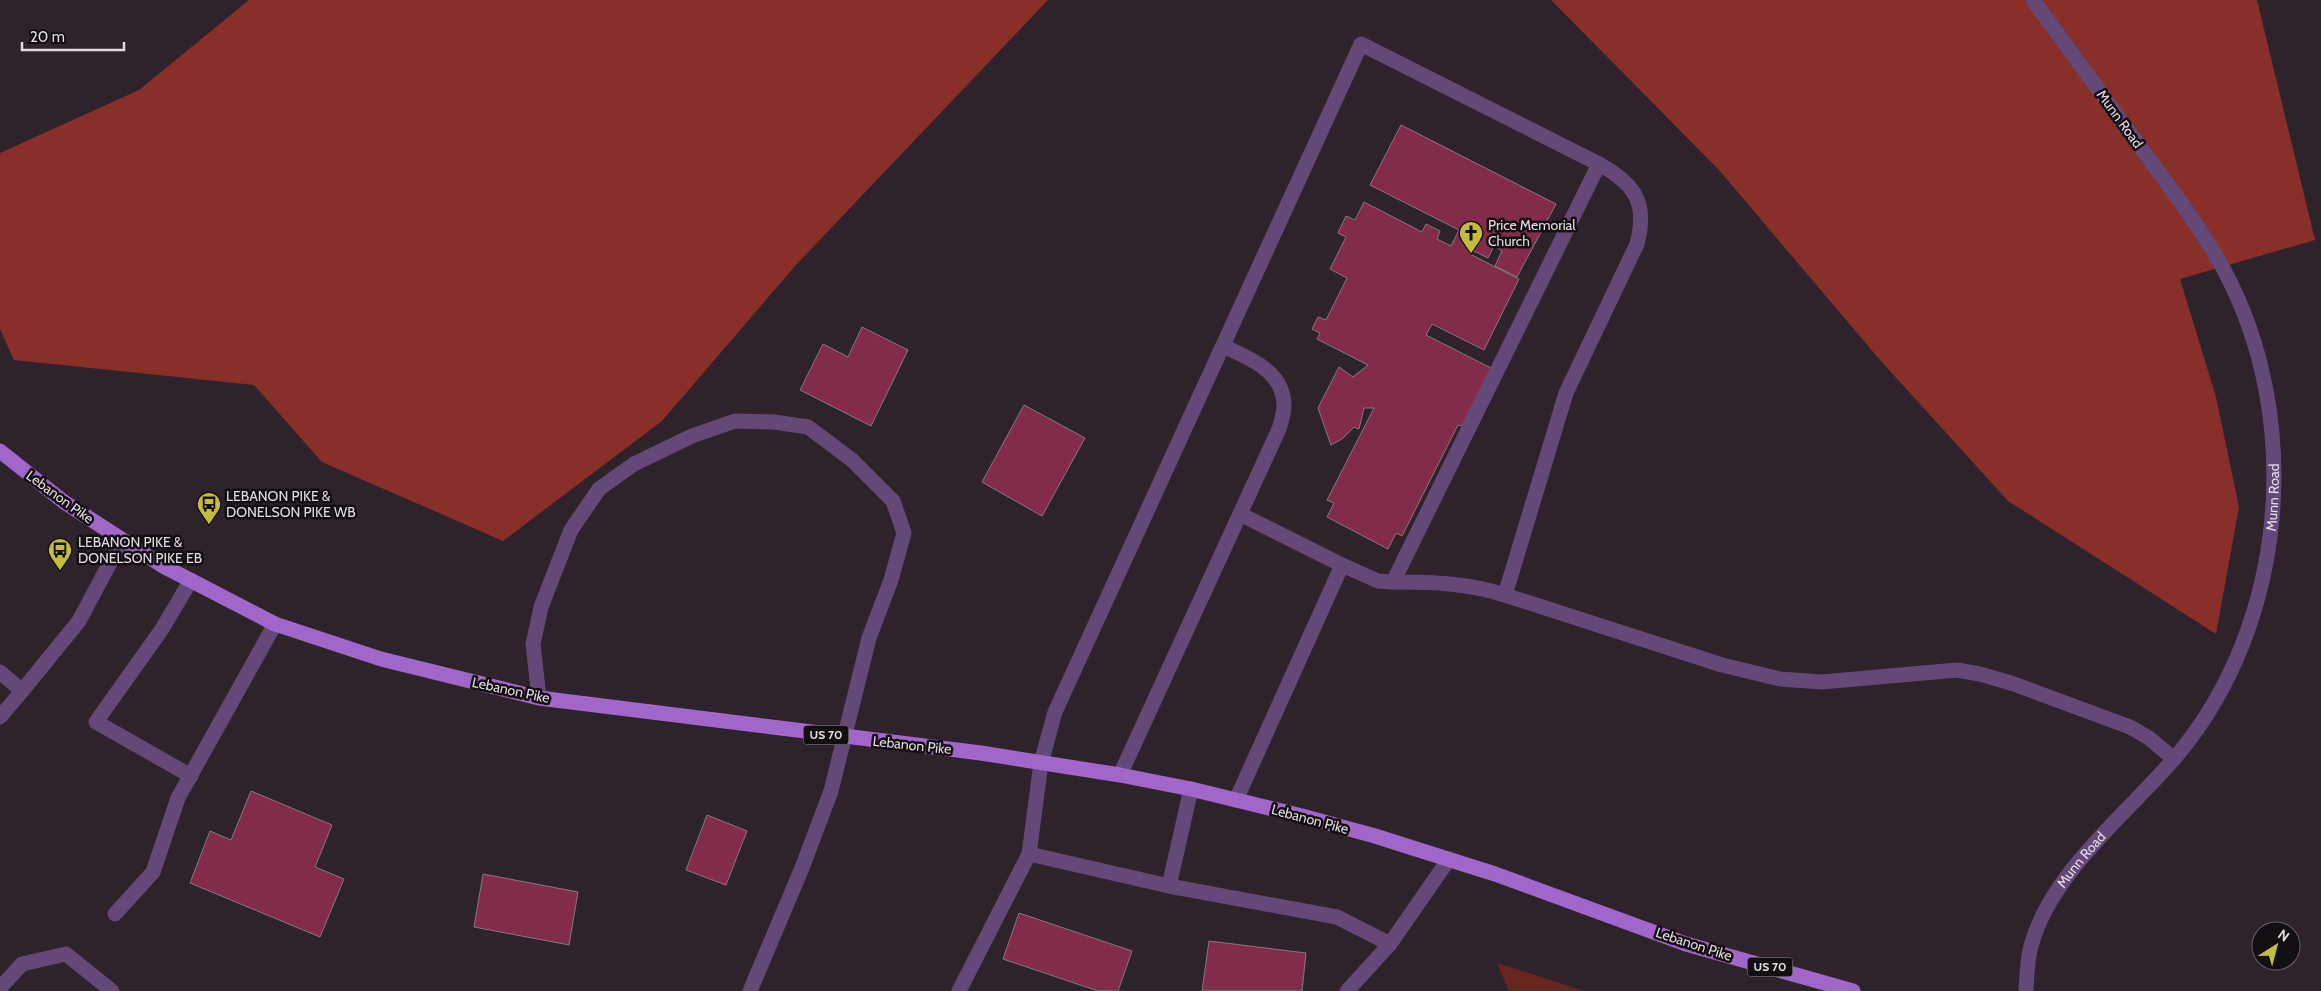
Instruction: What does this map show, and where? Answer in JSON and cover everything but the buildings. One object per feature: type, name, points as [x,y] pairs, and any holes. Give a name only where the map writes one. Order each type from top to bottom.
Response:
[{"type":"main road","name":"Lebanon Pike","points":[[0,451],[64,502],[163,566],[276,624],[381,660],[538,698],[937,747],[1120,775],[1191,789],[1357,831],[1449,859],[1686,944],[1853,991]]},
{"type":"street","name":"Munn Road","points":[[2026,991],[2030,948],[2046,906],[2054,893],[2072,870],[2174,759],[2210,709],[2233,664],[2252,617],[2265,568],[2272,518],[2274,467],[2270,417],[2258,359],[2245,318],[2225,272],[2199,228],[2033,0]]},
{"type":"street","points":[[959,991],[1029,854],[1041,762],[1055,712],[1361,44],[1600,164],[1619,176],[1635,194],[1641,210],[1642,225],[1637,244],[1566,393],[1505,594]]},
{"type":"street","points":[[1394,582],[1600,164]]},
{"type":"street","points":[[1120,775],[1279,429],[1284,406],[1281,391],[1273,377],[1261,364],[1223,346]]},
{"type":"street","points":[[538,698],[533,644],[541,608],[571,530],[599,489],[634,464],[692,436],[735,421],[774,422],[808,427],[852,460],[893,502],[904,533],[891,580],[869,638],[831,791],[802,868],[750,991]]},
{"type":"street","points":[[1240,514],[1378,581],[1447,582],[1505,594],[1722,665],[1780,679],[1822,682],[1956,670],[1980,674],[2014,684],[2130,727],[2149,738],[2174,759]]},
{"type":"street","points":[[0,717],[79,621],[122,540]]},
{"type":"street","points":[[1236,800],[1342,565]]},
{"type":"street","points":[[191,580],[162,629],[96,722],[191,776]]},
{"type":"street","points":[[115,914],[154,872],[178,798],[276,624]]},
{"type":"street","points":[[0,672],[22,691]]},
{"type":"street","points":[[1169,886],[1191,789]]},
{"type":"street","points":[[1029,854],[1169,886],[1337,917],[1390,944]]},
{"type":"street","points":[[1347,991],[1390,944],[1449,859]]},
{"type":"street","points":[[0,988],[22,964],[66,954],[112,991]]},
{"type":"shaded area","points":[[249,0],[1048,0],[795,266],[662,421],[503,541],[322,462],[254,385],[14,360],[0,329],[0,153],[139,90]]},
{"type":"shaded area","points":[[1551,0],[2257,0],[2315,240],[2180,279],[2216,397],[2239,507],[2216,634],[2008,501],[1880,360],[1719,170]]},
{"type":"shaded area","points":[[1497,963],[1585,991],[1509,991]]},
{"type":"place","name":"Price Memorial Church","points":[[1471,254]]},
{"type":"place","name":"LEBANON PIKE & DONELSON PIKE WB","points":[[209,525]]},
{"type":"place","name":"LEBANON PIKE & DONELSON PIKE EB","points":[[60,571]]}]
